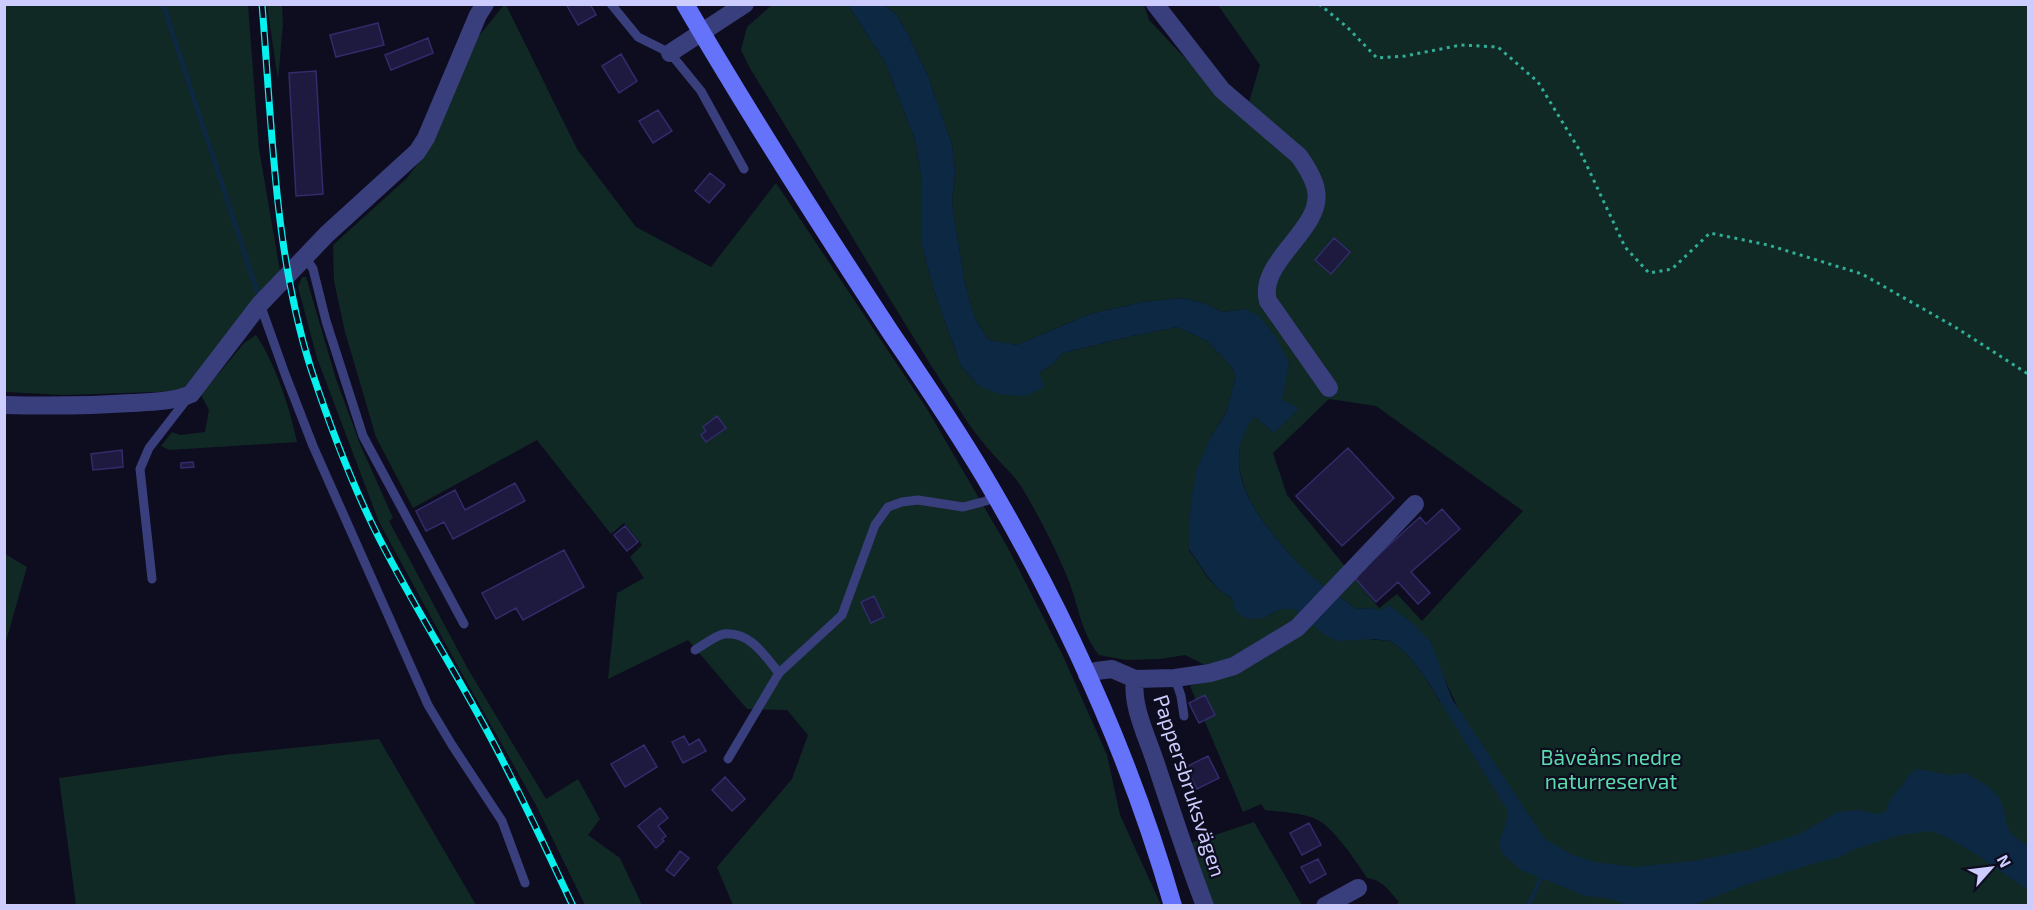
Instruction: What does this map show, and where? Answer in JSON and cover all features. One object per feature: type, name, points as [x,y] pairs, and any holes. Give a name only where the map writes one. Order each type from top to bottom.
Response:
[{"type":"street","points":[[4,405],[80,407],[154,402],[182,398],[191,394],[260,304],[341,220],[417,152],[426,138],[478,15],[486,4]]},
{"type":"street","points":[[685,4],[755,121],[995,496],[1033,564],[1087,675],[1143,812],[1173,906]]},
{"type":"street","points":[[670,53],[745,4]]},
{"type":"street","points":[[1155,4],[1222,90],[1299,156],[1307,169],[1316,191],[1315,211],[1269,278],[1265,293],[1268,301],[1329,388]]},
{"type":"street","points":[[1087,675],[1096,670],[1112,669],[1135,679],[1175,678],[1210,673],[1234,666],[1297,628],[1415,504]]},
{"type":"street","name":"Pappersbruksvägen","points":[[1135,679],[1133,689],[1140,716],[1205,906]]},
{"type":"street","points":[[1325,906],[1358,888]]},
{"type":"lane","points":[[610,4],[638,37],[670,53],[700,91],[744,169]]},
{"type":"lane","points":[[306,258],[313,269],[326,321],[363,436],[464,624]]},
{"type":"lane","points":[[260,304],[313,446],[428,705],[502,821],[525,883]]},
{"type":"lane","points":[[152,579],[140,469],[149,448],[191,394]]},
{"type":"lane","points":[[728,759],[779,673],[842,615],[875,525],[888,507],[918,500],[963,507],[986,501],[995,496]]},
{"type":"lane","points":[[695,651],[723,634],[735,635],[749,639],[779,673]]},
{"type":"lane","points":[[1175,678],[1184,716]]},
{"type":"path","points":[[1319,4],[1347,27],[1377,58],[1405,56],[1461,45],[1498,46],[1538,82],[1580,152],[1625,247],[1649,273],[1672,269],[1710,233],[1768,245],[1862,274],[1955,327],[2028,374]]},
{"type":"green space","points":[[4,5],[248,5],[259,149],[280,271],[184,391],[63,395],[5,392]]},
{"type":"green space","points":[[267,5],[282,5],[283,23],[278,80]]},
{"type":"green space","points":[[504,5],[577,149],[636,227],[711,267],[776,183],[927,409],[1008,548],[1063,656],[1107,755],[1120,815],[1161,905],[733,905],[717,867],[792,779],[808,735],[787,710],[747,709],[688,640],[608,679],[617,593],[644,578],[630,557],[642,545],[624,523],[611,534],[537,440],[413,508],[376,437],[345,332],[334,281],[333,245],[406,179],[428,151],[478,37]]},
{"type":"green space","name":"Bäveåns nedre naturreservat","points":[[772,5],[848,5],[885,62],[916,142],[922,182],[922,245],[934,291],[961,366],[978,385],[1039,373],[1053,364],[1063,353],[1177,327],[1207,341],[1230,365],[1236,376],[1226,413],[1211,437],[1191,502],[1189,550],[1208,578],[1219,590],[1263,618],[1280,609],[1295,609],[1310,621],[1368,639],[1391,641],[1406,653],[1425,677],[1440,702],[1457,706],[1439,667],[1431,642],[1374,608],[1356,609],[1311,576],[1266,525],[1248,496],[1239,465],[1244,432],[1253,415],[1274,433],[1289,364],[1245,309],[1222,312],[1206,304],[1183,298],[1143,302],[1090,314],[1017,345],[989,340],[975,319],[965,284],[952,203],[955,171],[952,145],[928,76],[908,34],[897,15],[884,5],[1144,5],[1149,20],[1216,91],[1247,109],[1260,65],[1218,5],[2028,5],[2028,905],[1396,905],[1399,902],[1389,890],[1381,883],[1367,878],[1340,840],[1321,822],[1302,815],[1265,810],[1261,804],[1243,812],[1190,686],[1213,680],[1207,666],[1185,655],[1160,659],[1126,660],[1099,655],[1093,647],[1060,560],[1024,491],[1013,475],[981,440],[961,412],[751,70],[741,50],[747,27]],"holes":[[[1329,399],[1376,406],[1523,511],[1422,621],[1397,594],[1379,608],[1287,495],[1273,453]]]},
{"type":"green space","points":[[302,277],[306,277],[336,379],[360,444],[393,518],[389,521],[468,669],[546,799],[578,779],[600,819],[588,835],[620,858],[642,905],[585,905],[536,805],[379,522],[317,358],[298,287]]},
{"type":"green space","points":[[256,335],[281,386],[297,442],[169,450],[161,446],[172,432],[180,435],[205,432],[209,410],[201,395],[244,343]]},
{"type":"green space","points":[[5,554],[27,567],[5,645]]},
{"type":"green space","points":[[379,739],[476,905],[76,905],[59,778],[224,755]]},
{"type":"green space","points":[[1254,822],[1302,905],[1212,905],[1191,843]]},
{"type":"water","points":[[848,5],[884,5],[897,15],[928,76],[952,145],[955,171],[952,203],[965,284],[975,319],[989,340],[1017,345],[1090,314],[1143,302],[1183,298],[1206,304],[1222,312],[1245,309],[1259,316],[1277,339],[1289,364],[1282,400],[1299,408],[1274,433],[1254,416],[1245,433],[1240,449],[1239,465],[1242,480],[1256,511],[1277,539],[1317,581],[1356,609],[1374,608],[1380,611],[1389,605],[1431,642],[1452,699],[1544,838],[1570,854],[1594,862],[1634,867],[1694,861],[1749,850],[1800,834],[1838,812],[1860,810],[1875,814],[1886,812],[1894,795],[1917,769],[1950,775],[1966,773],[1997,795],[2004,809],[2008,828],[2018,839],[2028,845],[2028,890],[1974,853],[1945,836],[1930,831],[1896,836],[1855,849],[1840,857],[1748,884],[1693,905],[1627,905],[1607,898],[1586,896],[1521,870],[1501,852],[1499,842],[1508,811],[1425,677],[1406,653],[1391,641],[1374,639],[1337,641],[1325,635],[1294,609],[1280,609],[1263,618],[1247,619],[1235,611],[1232,598],[1219,590],[1189,549],[1191,502],[1197,469],[1211,437],[1226,413],[1236,376],[1230,365],[1207,341],[1177,327],[1063,353],[1053,364],[1039,373],[1044,387],[1026,396],[998,394],[978,385],[961,366],[934,291],[922,245],[922,182],[916,142],[885,62]]},
{"type":"building","points":[[566,4],[590,4],[596,15],[578,25]]},
{"type":"building","points":[[378,23],[384,45],[336,57],[330,35]]},
{"type":"building","points":[[428,38],[433,53],[391,70],[385,55]]},
{"type":"building","points":[[621,54],[637,81],[619,93],[602,66]]},
{"type":"building","points":[[316,71],[323,194],[296,196],[289,73]]},
{"type":"building","points":[[658,110],[672,131],[653,143],[639,121]]},
{"type":"building","points":[[710,173],[725,185],[709,203],[695,191]]},
{"type":"building","points":[[1334,238],[1350,252],[1331,274],[1315,260]]},
{"type":"building","points":[[717,416],[726,428],[706,442],[701,435],[706,431],[703,427]]},
{"type":"building","points":[[1348,448],[1394,498],[1342,546],[1296,496]]},
{"type":"building","points":[[122,450],[123,467],[93,470],[91,454]]},
{"type":"building","points":[[193,462],[194,467],[181,468],[181,463]]},
{"type":"building","points":[[515,483],[525,501],[453,539],[444,522],[426,531],[416,511],[455,490],[465,510]]},
{"type":"building","points":[[1442,509],[1460,529],[1411,572],[1430,593],[1418,604],[1398,582],[1376,602],[1354,577],[1420,517],[1426,524]]},
{"type":"building","points":[[625,526],[638,542],[627,551],[614,535]]},
{"type":"building","points":[[564,550],[584,587],[523,620],[516,608],[496,619],[482,593]]},
{"type":"building","points":[[874,596],[884,617],[871,623],[861,602]]},
{"type":"building","points":[[1205,695],[1215,715],[1199,723],[1189,703]]},
{"type":"building","points":[[684,736],[689,745],[699,739],[706,751],[683,763],[672,742]]},
{"type":"building","points":[[644,745],[657,767],[625,787],[611,764]]},
{"type":"building","points":[[1208,756],[1219,778],[1197,789],[1186,767]]},
{"type":"building","points":[[725,777],[745,799],[732,811],[712,790]]},
{"type":"building","points":[[660,808],[668,818],[658,826],[666,836],[656,848],[638,826]]},
{"type":"building","points":[[1309,823],[1321,845],[1302,855],[1290,833]]},
{"type":"building","points":[[680,851],[689,858],[674,876],[666,870]]},
{"type":"building","points":[[1318,859],[1326,874],[1310,883],[1301,867]]},
{"type":"waterway","points":[[163,4],[257,291]]},
{"type":"waterway","points":[[1528,906],[1542,876]]},
{"type":"railway","points":[[262,4],[276,188],[289,280],[311,369],[332,430],[374,528],[493,741],[573,906]]}]
